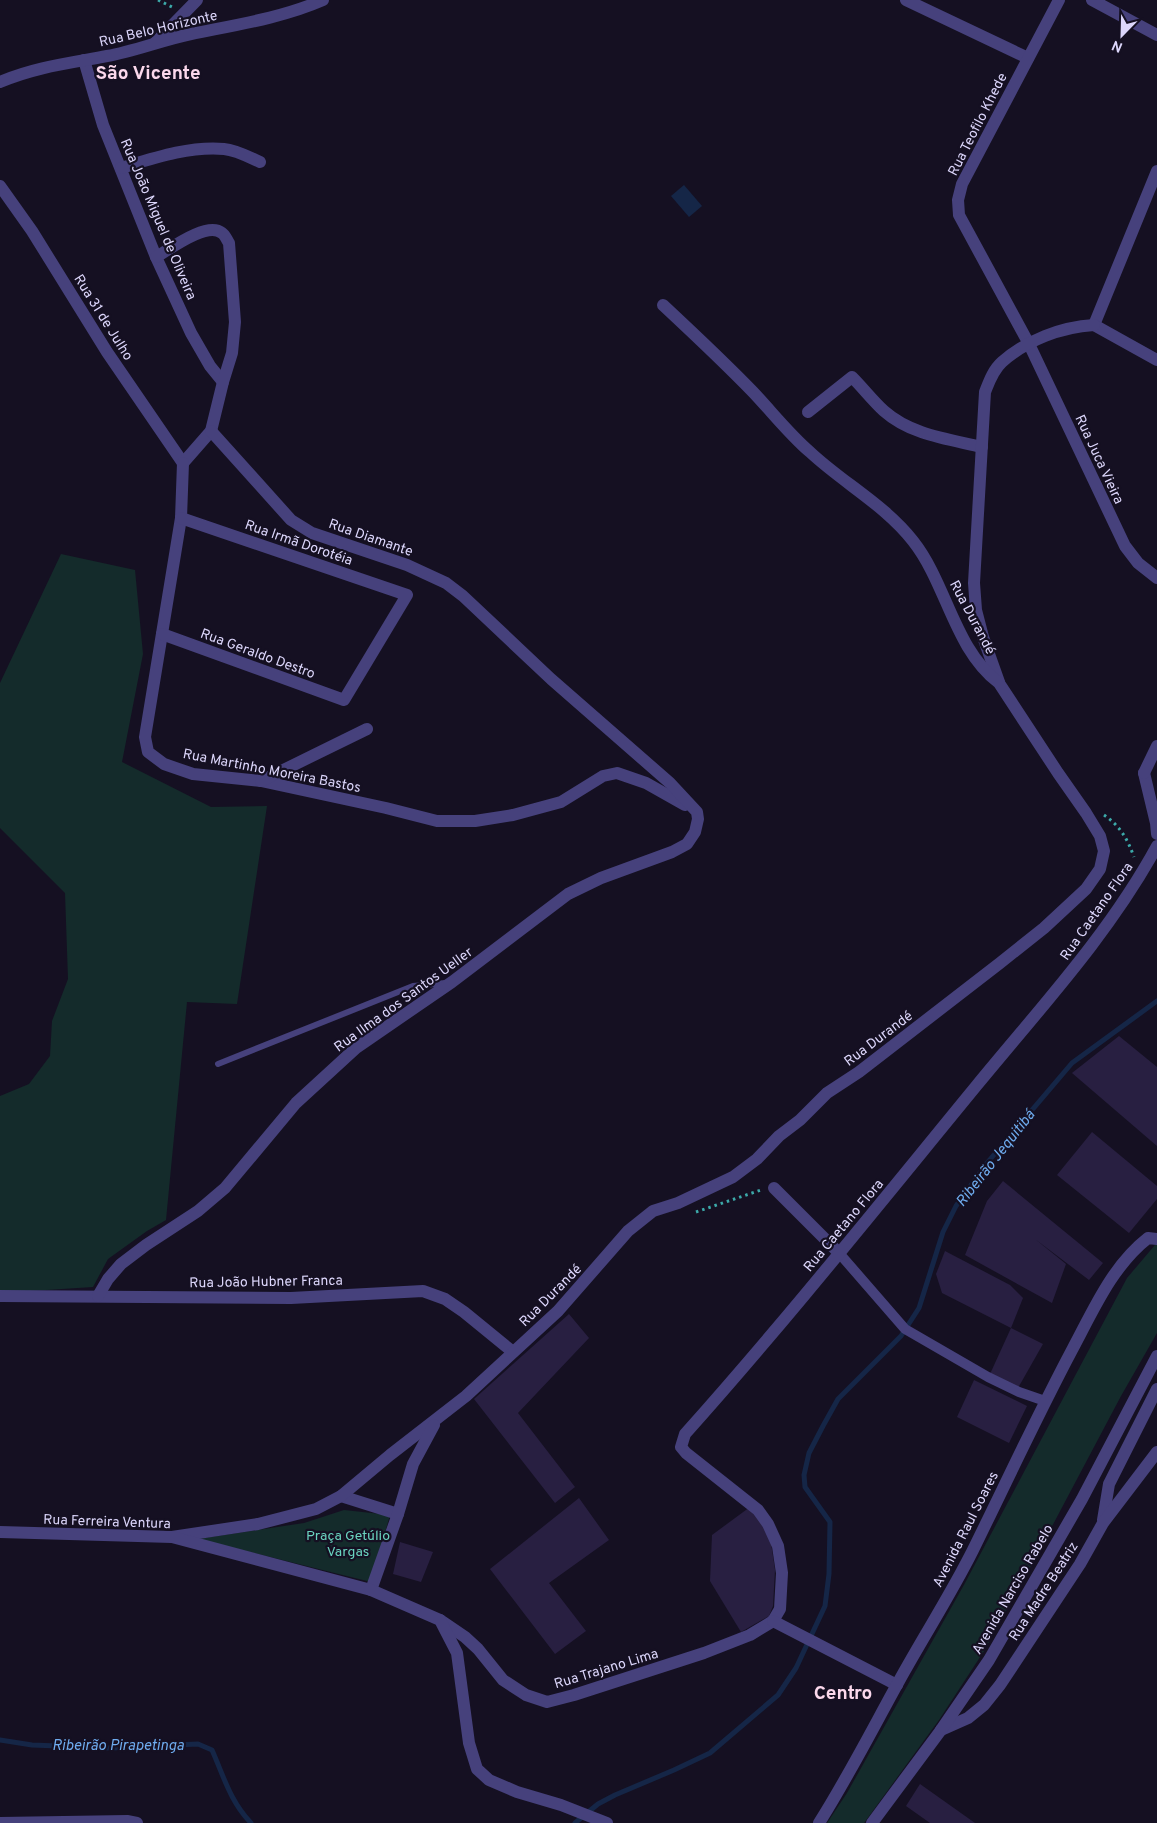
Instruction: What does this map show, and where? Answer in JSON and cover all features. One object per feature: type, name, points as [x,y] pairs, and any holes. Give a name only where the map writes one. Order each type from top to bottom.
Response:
[{"type":"street","points":[[154,44],[197,0]]},
{"type":"street","name":"Rua Belo Horizonte","points":[[0,82],[35,69],[124,53],[189,34],[279,15],[323,0]]},
{"type":"street","points":[[906,0],[1028,58]]},
{"type":"street","name":"Rua Teofilo Khede","points":[[1029,344],[959,215],[958,200],[962,184],[1059,0]]},
{"type":"street","points":[[1092,0],[1157,35]]},
{"type":"street","name":"Rua João Miguel de Oliveira","points":[[84,60],[103,125],[156,257],[191,333],[210,366],[223,382]]},
{"type":"street","points":[[121,168],[168,154],[203,149],[225,149],[260,162]]},
{"type":"street","points":[[1094,325],[1157,171]]},
{"type":"street","name":"Rua 31 de Julho","points":[[0,186],[32,231],[107,352],[183,463]]},
{"type":"street","points":[[156,257],[201,231],[214,229],[223,233],[229,243],[235,322],[232,353],[211,431],[183,463]]},
{"type":"street","name":"Rua Durandé","points":[[172,1537],[267,1522],[316,1509],[342,1496],[390,1455],[466,1396],[558,1311],[634,1226],[653,1211],[678,1203],[733,1177],[757,1159],[779,1136],[800,1120],[827,1093],[859,1072],[1044,928],[1086,890],[1100,869],[1104,851],[1100,836],[1086,812],[999,683],[979,663],[955,622],[927,561],[913,540],[882,509],[811,453],[752,391],[663,304]]},
{"type":"street","points":[[999,683],[982,637],[976,610],[974,583],[985,392],[990,377],[1001,363],[1029,344],[1073,326],[1094,325],[1157,360]]},
{"type":"street","name":"Rua Juca Vieira","points":[[1029,344],[1125,546],[1138,563],[1157,578]]},
{"type":"street","points":[[808,412],[852,377],[884,411],[901,423],[919,432],[982,447]]},
{"type":"street","name":"Rua Diamante","points":[[211,431],[291,520],[312,533],[407,565],[446,583],[463,596],[550,679],[670,782],[697,812]]},
{"type":"street","name":"Rua Martinho Moreira Bastos","points":[[183,463],[181,518],[145,737],[148,752],[164,764],[193,774],[261,781],[437,821],[475,821],[514,815],[560,802],[603,776],[617,773],[646,783],[697,812]]},
{"type":"street","name":"Rua Irmã Dorotéia","points":[[181,518],[406,595],[344,700]]},
{"type":"street","name":"Rua Geraldo Destro","points":[[162,634],[344,700]]},
{"type":"street","points":[[261,781],[367,729]]},
{"type":"street","points":[[1157,746],[1144,773],[1156,822],[1157,834]]},
{"type":"street","points":[[1144,773],[1157,780]]},
{"type":"street","name":"Rua Ilma dos Santos Ueller","points":[[98,1296],[108,1279],[121,1264],[198,1211],[225,1188],[296,1103],[356,1048],[452,982],[568,894],[601,878],[672,852],[686,844],[695,832],[698,819],[697,812]]},
{"type":"street","name":"Rua Caetano Flora","points":[[778,1624],[782,1573],[778,1546],[768,1524],[758,1510],[686,1453],[681,1447],[682,1440],[685,1434],[839,1253],[977,1084],[1048,1002],[1095,941],[1142,874],[1157,846]]},
{"type":"street","points":[[774,1188],[839,1253],[905,1329],[988,1377],[1045,1402]]},
{"type":"street","points":[[1152,1239],[1157,1227]]},
{"type":"street","name":"Avenida Raul Soares","points":[[819,1823],[838,1793],[954,1586],[1045,1402],[1093,1312],[1121,1265],[1135,1248],[1152,1239]]},
{"type":"street","name":"Rua João Hubner Franca","points":[[0,1296],[291,1298],[423,1291],[445,1299],[464,1312],[512,1352]]},
{"type":"street","name":"Avenida Narciso Rabelo","points":[[872,1823],[941,1730],[989,1660],[1058,1537],[1082,1499],[1157,1356]]},
{"type":"street","points":[[1103,1523],[1109,1484],[1157,1389]]},
{"type":"street","points":[[371,1590],[398,1514],[413,1464],[436,1420]]},
{"type":"street","name":"Rua Madre Beatriz","points":[[941,1730],[968,1718],[984,1705],[1000,1685],[1080,1564],[1103,1523],[1157,1452]]},
{"type":"street","points":[[342,1496],[398,1514]]},
{"type":"street","name":"Rua Ferreira Ventura","points":[[0,1532],[172,1537],[371,1590],[440,1620]]},
{"type":"street","points":[[440,1620],[457,1653],[469,1743],[477,1769],[489,1780],[517,1792],[561,1805],[606,1823]]},
{"type":"street","name":"Rua Trajano Lima","points":[[440,1620],[465,1637],[478,1649],[503,1680],[526,1695],[547,1702],[704,1653],[778,1624]]},
{"type":"street","points":[[778,1624],[897,1685]]},
{"type":"street","points":[[0,1823],[138,1823]]},
{"type":"lane","points":[[218,1064],[414,986],[452,982]]},
{"type":"path","points":[[1086,812],[1101,813],[1115,822],[1126,835],[1142,874]]},
{"type":"path","points":[[689,1215],[763,1189],[774,1188]]},
{"type":"green space","points":[[61,554],[135,570],[143,654],[122,762],[211,807],[267,806],[237,1004],[187,1002],[166,1220],[108,1259],[93,1287],[0,1293],[0,1096],[29,1084],[50,1056],[52,1021],[68,979],[65,893],[0,828],[0,683]]},
{"type":"green space","points":[[1157,1245],[1157,1333],[1121,1396],[984,1651],[939,1720],[864,1823],[827,1823],[847,1793],[965,1583],[1127,1278]]},
{"type":"green space","name":"Praça Getúlio Vargas","points":[[344,1510],[390,1515],[371,1582],[197,1539],[304,1523]]},
{"type":"water","points":[[684,185],[702,206],[689,217],[671,196]]},
{"type":"building","points":[[1119,1036],[1157,1067],[1157,1146],[1072,1073]]},
{"type":"building","points":[[1092,1132],[1157,1186],[1157,1199],[1129,1233],[1057,1175]]},
{"type":"building","points":[[1003,1181],[1103,1263],[1089,1280],[1035,1239],[1066,1264],[1052,1303],[965,1255],[987,1201]]},
{"type":"building","points":[[945,1251],[1010,1285],[1023,1298],[1011,1328],[942,1293],[936,1274]]},
{"type":"building","points":[[569,1314],[589,1338],[518,1413],[575,1487],[555,1503],[474,1399]]},
{"type":"building","points":[[1011,1328],[1043,1344],[1018,1388],[990,1374]]},
{"type":"building","points":[[974,1380],[1027,1406],[1009,1443],[957,1417]]},
{"type":"building","points":[[579,1498],[609,1540],[549,1583],[586,1631],[555,1654],[490,1569]]},
{"type":"building","points":[[750,1507],[761,1521],[771,1543],[775,1570],[773,1606],[769,1616],[741,1632],[710,1581],[712,1535]]},
{"type":"building","points":[[400,1542],[433,1552],[421,1582],[393,1574]]},
{"type":"building","points":[[920,1784],[975,1823],[930,1823],[906,1806]]},
{"type":"waterway","name":"Ribeirão Jequitibá","points":[[575,1823],[598,1804],[615,1795],[710,1753],[778,1695],[796,1668],[825,1606],[829,1574],[830,1522],[805,1487],[804,1475],[809,1453],[823,1426],[838,1399],[901,1336],[919,1308],[943,1232],[956,1206],[987,1163],[1072,1063],[1157,1001]]},
{"type":"waterway","name":"Ribeirão Pirapetinga","points":[[0,1740],[32,1745],[111,1748],[198,1744],[212,1750],[233,1797],[251,1823]]},
{"type":"district","name":"São Vicente","points":[[148,72]]},
{"type":"district","name":"Centro","points":[[843,1692]]}]
